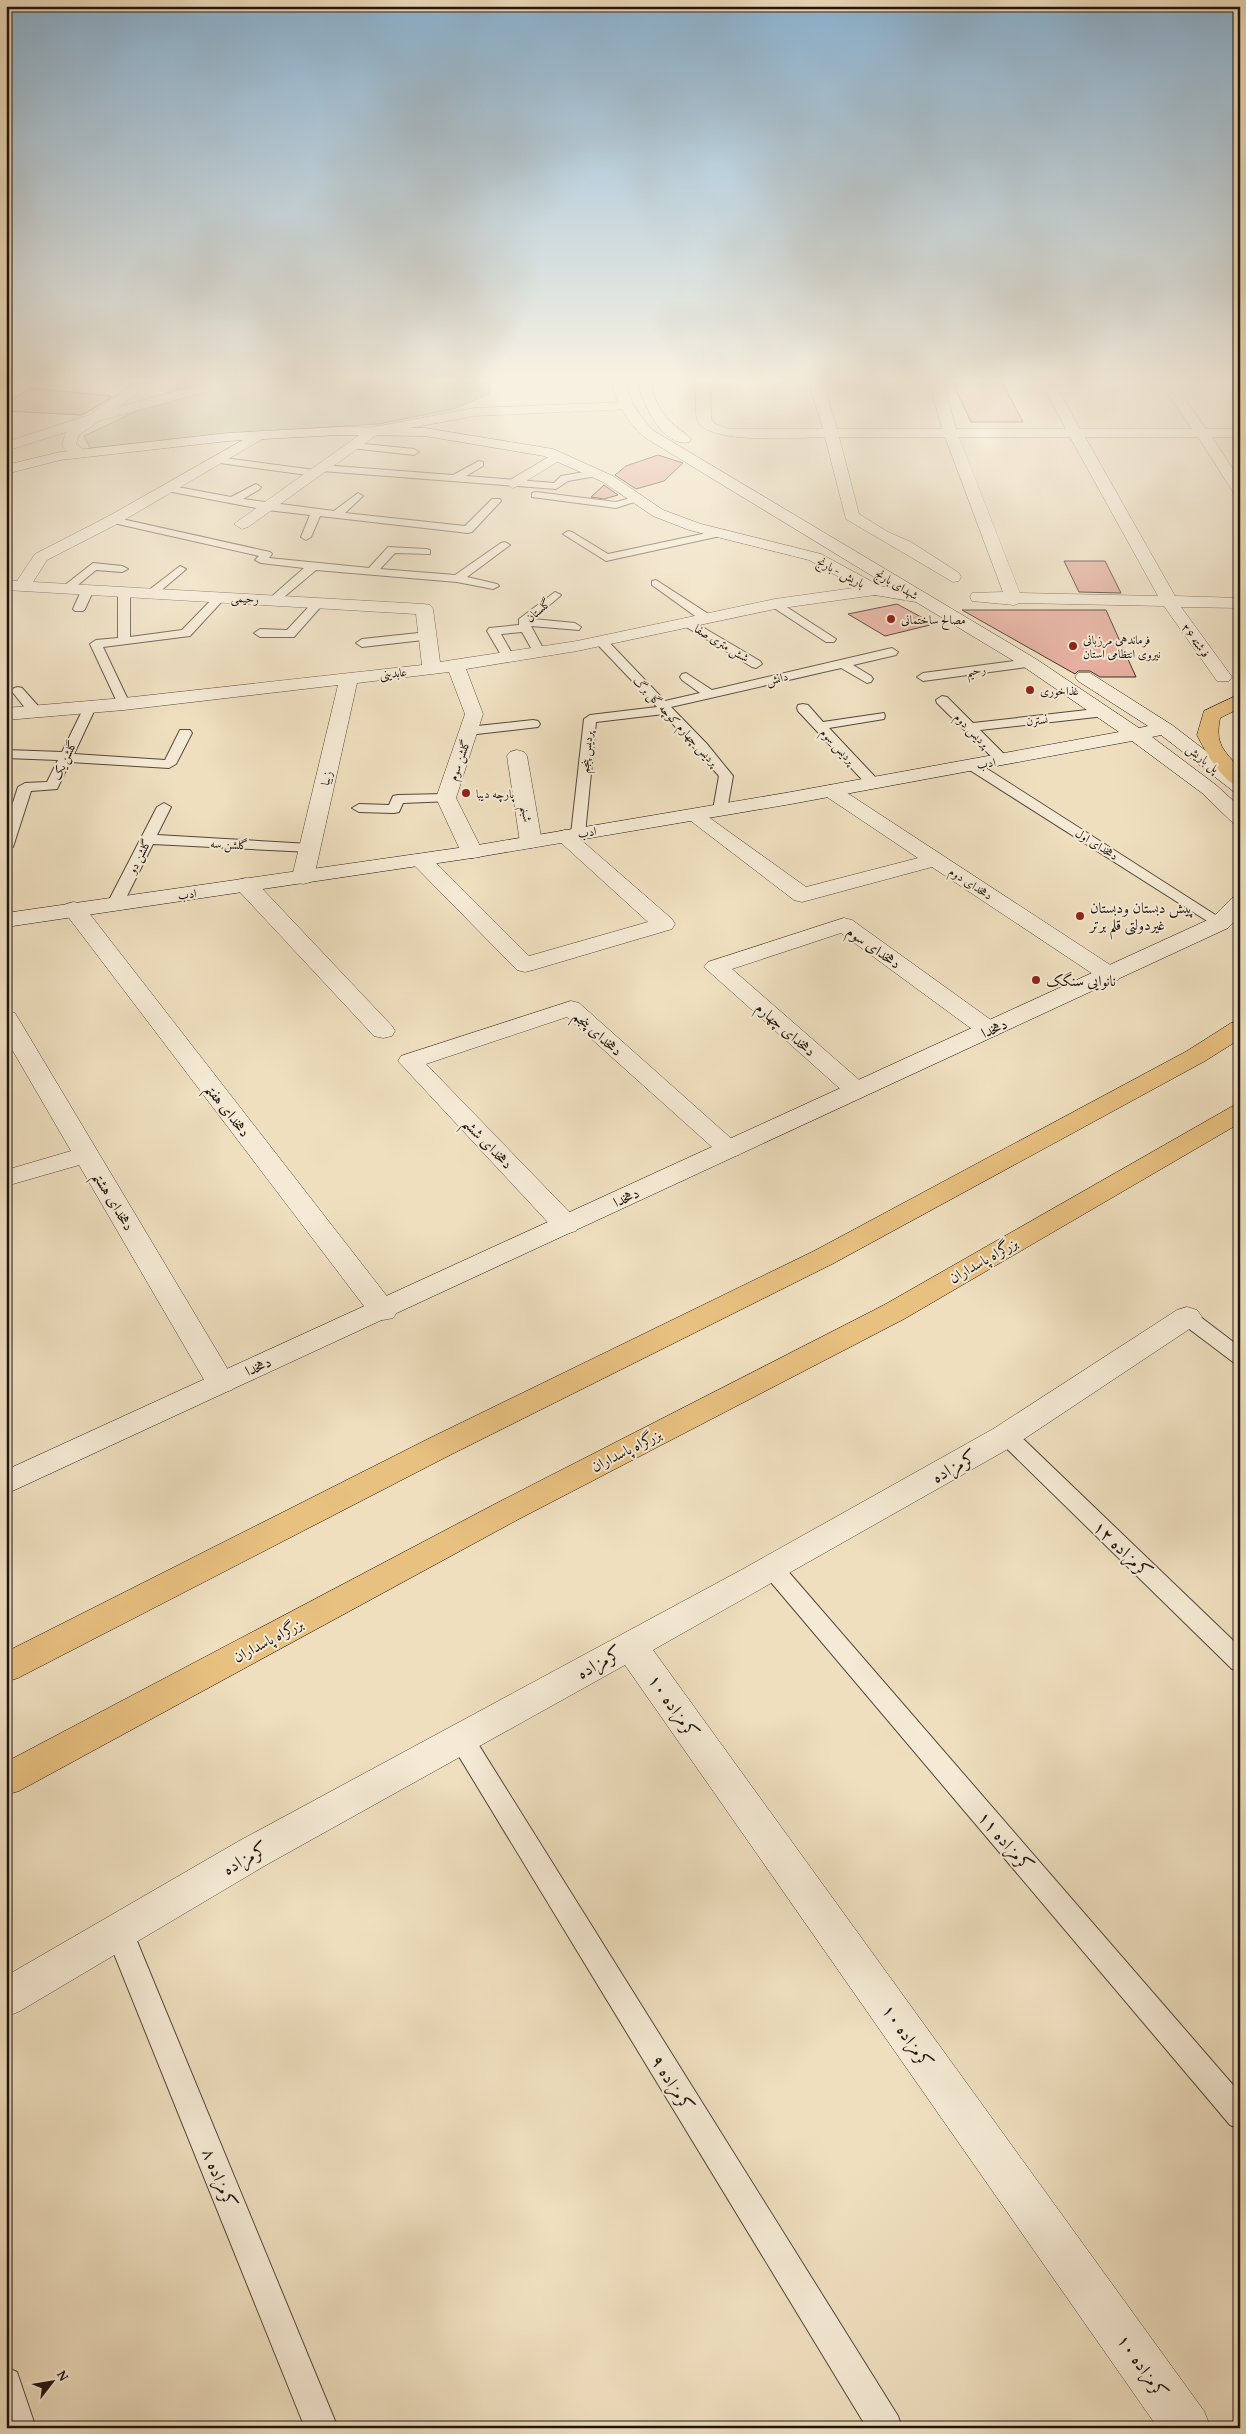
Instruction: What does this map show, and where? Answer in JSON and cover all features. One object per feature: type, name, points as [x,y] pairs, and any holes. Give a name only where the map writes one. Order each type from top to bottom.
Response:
[{"type":"highway","points":[[1240,700],[1211,715],[1207,735],[1216,754],[1240,781]]},
{"type":"highway","points":[[6,1668],[441,1446],[824,1257],[1196,1056],[1240,1028]]},
{"type":"highway","name":"بزرگراه پاسداران","points":[[6,1780],[506,1512],[894,1312],[1240,1112]]},
{"type":"street","points":[[14,585],[41,557],[113,520],[163,491]]},
{"type":"street","points":[[242,524],[290,491]]},
{"type":"street","name":"باریش - بارنج","points":[[625,491],[658,513],[695,527],[815,557],[875,590],[921,598]]},
{"type":"street","name":"شهدای بارنج","points":[[740,491],[1030,662],[1105,712],[1209,789],[1240,819]]},
{"type":"street","name":"شهدای بارنج","points":[[768,491],[850,541],[988,619],[1131,705],[1165,729]]},
{"type":"street","points":[[846,491],[852,516],[905,545],[953,577]]},
{"type":"street","points":[[972,491],[1014,600]]},
{"type":"street","name":"۲۶ فرشته","points":[[1109,491],[1170,603],[1223,677]]},
{"type":"street","name":"رحیمی","points":[[14,585],[424,609],[432,669]]},
{"type":"street","name":"عابدینی","points":[[6,714],[124,704],[432,669],[601,641],[775,604],[875,590]]},
{"type":"street","points":[[978,597],[1014,600],[1240,603]]},
{"type":"street","name":"گلشن سوم","points":[[455,665],[474,714],[446,798],[472,852]]},
{"type":"street","name":"زیبا","points":[[303,877],[349,678]]},
{"type":"street","name":"ادب","points":[[6,920],[472,852],[973,766],[1165,729]]},
{"type":"street","name":"پل باریش","points":[[1165,729],[1240,787]]},
{"type":"street","name":"شبنم","points":[[517,756],[531,842]]},
{"type":"street","name":"دهخدای دوم","points":[[832,791],[1110,975]]},
{"type":"street","points":[[693,815],[802,895],[936,860]]},
{"type":"street","points":[[420,860],[525,965],[664,924],[571,835]]},
{"type":"street","points":[[246,886],[382,1031]]},
{"type":"street","name":"دهخدا","points":[[6,1483],[221,1383],[383,1311],[856,1090],[1110,975],[1220,923],[1240,903]]},
{"type":"street","name":"دهخدای هفتم","points":[[74,910],[383,1311]]},
{"type":"street","name":"دهخدای سوم","points":[[716,967],[844,925],[988,1030]]},
{"type":"street","name":"دهخدای چهارم","points":[[716,967],[856,1090]]},
{"type":"street","name":"دهخدای پنجم","points":[[410,1061],[571,1008],[730,1148]]},
{"type":"street","name":"دهخدای هشتم","points":[[6,1018],[221,1383]]},
{"type":"street","name":"دهخدای ششم","points":[[410,1061],[566,1225]]},
{"type":"street","points":[[6,1178],[86,1154]]},
{"type":"street","name":"کرمزاده","points":[[6,1998],[118,1929],[772,1568],[1006,1436],[1187,1317]]},
{"type":"street","name":"کرمزاده ١٠","points":[[630,1645],[1187,2428]]},
{"type":"lane","points":[[181,491],[267,507],[468,530],[496,501]]},
{"type":"lane","points":[[234,500],[250,491]]},
{"type":"lane","points":[[532,494],[616,505],[638,500]]},
{"type":"lane","points":[[336,514],[358,496]]},
{"type":"lane","points":[[306,537],[317,512]]},
{"type":"lane","points":[[113,520],[266,554],[260,560],[457,579],[493,586]]},
{"type":"lane","points":[[568,534],[606,558],[720,533]]},
{"type":"lane","points":[[457,579],[505,545]]},
{"type":"lane","points":[[372,571],[392,550],[426,552]]},
{"type":"lane","points":[[69,587],[93,566],[122,568]]},
{"type":"lane","points":[[274,600],[313,566]]},
{"type":"lane","points":[[153,592],[180,569]]},
{"type":"lane","points":[[656,583],[706,618]]},
{"type":"lane","points":[[79,609],[88,588]]},
{"type":"lane","points":[[124,591],[124,642]]},
{"type":"lane","name":"گلستان","points":[[539,652],[524,625],[555,595]]},
{"type":"lane","points":[[124,704],[96,644],[186,633],[220,596]]},
{"type":"lane","points":[[260,633],[290,634],[319,602]]},
{"type":"lane","points":[[775,604],[830,639]]},
{"type":"lane","name":"شش متری صفا","points":[[687,622],[756,664]]},
{"type":"lane","points":[[508,657],[494,631],[524,625],[575,627]]},
{"type":"lane","points":[[362,644],[428,636]]},
{"type":"lane","name":"پردیس چهارم کوچه گل برگ","points":[[601,641],[702,747],[726,776],[720,810]]},
{"type":"lane","name":"دانش","points":[[665,708],[710,694],[892,652]]},
{"type":"lane","name":"رحیم","points":[[923,677],[1030,662]]},
{"type":"lane","points":[[842,663],[867,680]]},
{"type":"lane","points":[[686,677],[710,694]]},
{"type":"lane","points":[[18,691],[35,711]]},
{"type":"lane","name":"پردیس دوم","points":[[942,700],[1002,760]]},
{"type":"lane","name":"گلشن یک","points":[[6,847],[25,787],[52,786],[90,707]]},
{"type":"lane","name":"پردیس پنجم","points":[[571,835],[590,719],[665,708]]},
{"type":"lane","name":"پردیس سوم","points":[[803,708],[874,783]]},
{"type":"lane","name":"نسترن","points":[[970,727],[1105,712]]},
{"type":"lane","points":[[820,726],[879,716]]},
{"type":"lane","points":[[468,731],[533,724]]},
{"type":"lane","points":[[6,754],[170,764],[185,733]]},
{"type":"lane","name":"دهخدای اول","points":[[973,766],[1220,923]]},
{"type":"lane","points":[[359,808],[394,809],[398,799],[446,798]]},
{"type":"lane","name":"گلشن دو","points":[[115,904],[164,807]]},
{"type":"lane","name":"گلشن سه","points":[[148,839],[310,848]]},
{"type":"lane","points":[[1187,1317],[1240,1358]]},
{"type":"lane","name":"کرمزاده ١٢","points":[[1006,1436],[1240,1662]]},
{"type":"lane","name":"کرمزاده ١١","points":[[772,1568],[1240,2115]]},
{"type":"lane","name":"کرمزاده ٩","points":[[461,1738],[886,2428]]},
{"type":"lane","name":"کرمزاده ٨","points":[[118,1929],[322,2428]]},
{"type":"lane","points":[[6,2383],[20,2428]]},
{"type":"building","points":[[598,491],[612,491],[618,495],[604,499],[591,497]]},
{"type":"building","points":[[1064,561],[1105,561],[1121,593],[1079,592]]},
{"type":"building","name":"مصالح ساختمانی","points":[[897,604],[934,624],[885,636],[848,614]]},
{"type":"building","name":"فرماندهی مرزبانی نیروی انتظامی استان","points":[[962,610],[1106,610],[1136,677],[1100,677],[1090,671],[1078,671],[1075,674]]},
{"type":"place","name":"مصالح ساختمانی","points":[[891,619]]},
{"type":"place","name":"فرماندهی مرزبانی نیروی انتظامی استان","points":[[1073,646]]},
{"type":"place","name":"غذاخوری","points":[[1030,690]]},
{"type":"place","name":"پارچه دیبا","points":[[466,793]]},
{"type":"place","name":"پیش دبستان ودبستان غیردولتی قلم برتر","points":[[1080,916]]},
{"type":"place","name":"نانوایی سنگک","points":[[1036,980]]}]
